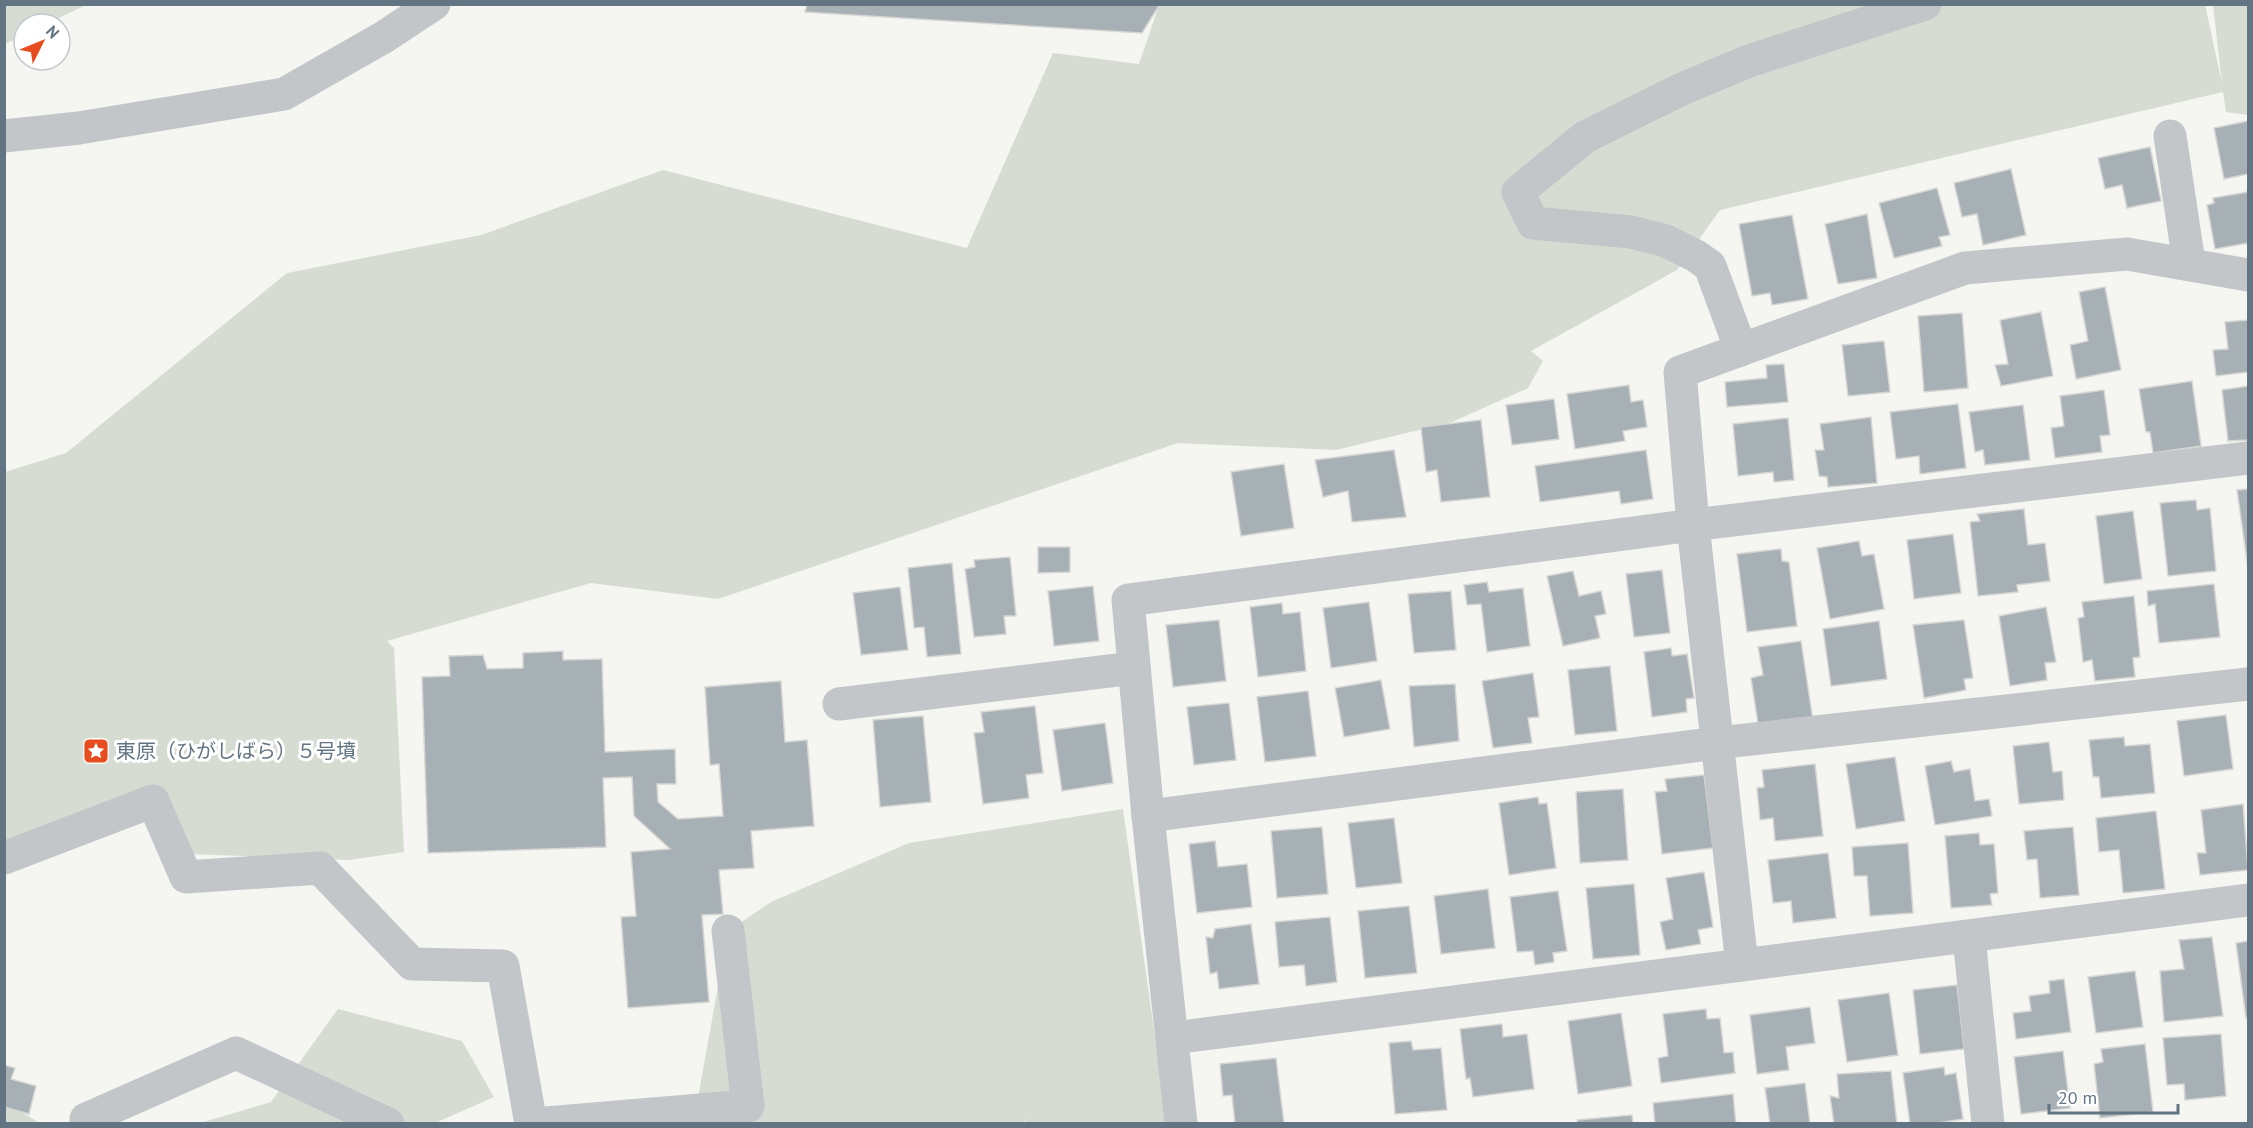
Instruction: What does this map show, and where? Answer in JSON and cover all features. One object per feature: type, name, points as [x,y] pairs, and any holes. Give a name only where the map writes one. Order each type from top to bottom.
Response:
[{"type":"street","points":[[4,136],[79,128],[284,94],[384,37],[435,4]]},
{"type":"street","points":[[1741,350],[1710,266],[1666,241],[1631,232],[1533,223],[1518,192],[1585,137],[1682,89],[1749,61],[1925,4]]},
{"type":"street","points":[[2170,136],[2189,263]]},
{"type":"street","points":[[1742,965],[1693,525],[1680,372],[1965,268],[2127,254],[2248,275]]},
{"type":"street","points":[[1181,1124],[1148,816],[1128,600],[1693,525],[2248,458]]},
{"type":"street","points":[[839,704],[1134,668]]},
{"type":"street","points":[[1148,816],[1718,742],[2248,684]]},
{"type":"street","points":[[4,858],[153,801],[186,877],[320,868],[412,964],[503,966],[533,1124],[748,1106],[728,931]]},
{"type":"street","points":[[1173,1038],[2248,900]]},
{"type":"street","points":[[1969,937],[1988,1124]]},
{"type":"street","points":[[87,1124],[86,1119],[236,1053],[388,1124]]},
{"type":"shaded area","points":[[5,4],[86,4],[71,12],[12,12],[12,41],[5,44]]},
{"type":"shaded area","points":[[1159,5],[2205,5],[2222,83],[2213,5],[2248,5],[2248,115],[2226,112],[2223,92],[1720,210],[1677,270],[1531,351],[1543,361],[1528,388],[1452,422],[1336,450],[1178,443],[718,599],[591,583],[387,641],[394,648],[404,852],[349,860],[190,854],[155,787],[5,848],[5,472],[66,453],[287,273],[481,235],[663,170],[967,248],[1053,53],[1139,64]]},
{"type":"shaded area","points":[[1123,809],[1167,1123],[1025,1124],[1024,1117],[1024,1124],[507,1124],[697,1103],[728,931],[771,902],[909,843]]},
{"type":"shaded area","points":[[338,1009],[462,1041],[494,1097],[435,1123],[197,1124],[271,1102]]},
{"type":"shaded area","points":[[5,1101],[39,1123],[5,1123]]},
{"type":"building","points":[[807,4],[1160,4],[1142,33],[805,12]]},
{"type":"building","points":[[2248,121],[2248,174],[2224,179],[2214,128]]},
{"type":"building","points":[[2150,147],[2161,201],[2127,208],[2122,185],[2105,189],[2098,158]]},
{"type":"building","points":[[2011,169],[2026,235],[1983,245],[1977,214],[1962,217],[1954,183]]},
{"type":"building","points":[[1937,188],[1950,235],[1939,237],[1942,246],[1894,258],[1879,203]]},
{"type":"building","points":[[2248,192],[2248,243],[2215,249],[2207,205],[2214,203],[2213,198]]},
{"type":"building","points":[[1867,214],[1877,278],[1838,284],[1825,224]]},
{"type":"building","points":[[1792,215],[1808,299],[1772,305],[1770,293],[1752,296],[1739,224]]},
{"type":"building","points":[[2105,287],[2121,370],[2076,379],[2070,345],[2088,341],[2079,292]]},
{"type":"building","points":[[2041,312],[2053,376],[2001,386],[1995,365],[2008,364],[2000,320]]},
{"type":"building","points":[[1962,313],[1968,388],[1924,392],[1918,316]]},
{"type":"building","points":[[2248,320],[2248,372],[2216,376],[2213,350],[2228,349],[2225,322]]},
{"type":"building","points":[[1884,341],[1890,392],[1848,396],[1842,345]]},
{"type":"building","points":[[1784,364],[1788,402],[1727,407],[1725,382],[1767,378],[1766,365]]},
{"type":"building","points":[[2192,381],[2201,446],[2153,453],[2150,432],[2146,432],[2139,389]]},
{"type":"building","points":[[1629,385],[1631,402],[1643,400],[1647,427],[1623,431],[1625,441],[1575,449],[1567,394]]},
{"type":"building","points":[[2248,386],[2248,440],[2228,441],[2222,390]]},
{"type":"building","points":[[2104,390],[2110,435],[2100,436],[2102,452],[2055,458],[2051,428],[2064,426],[2060,396]]},
{"type":"building","points":[[1554,399],[1559,439],[1512,445],[1506,405]]},
{"type":"building","points":[[1958,404],[1966,468],[1920,474],[1919,456],[1896,459],[1890,412]]},
{"type":"building","points":[[2023,405],[2030,460],[1985,465],[1983,450],[1975,452],[1969,412]]},
{"type":"building","points":[[1871,417],[1877,483],[1828,487],[1827,477],[1819,476],[1815,450],[1824,450],[1820,424]]},
{"type":"building","points":[[1788,418],[1794,480],[1774,482],[1773,472],[1738,476],[1733,424]]},
{"type":"building","points":[[1481,420],[1490,497],[1441,502],[1437,470],[1426,472],[1421,427]]},
{"type":"building","points":[[1394,450],[1406,517],[1352,522],[1348,491],[1323,497],[1315,460]]},
{"type":"building","points":[[1646,450],[1653,499],[1621,504],[1619,491],[1540,502],[1535,466]]},
{"type":"building","points":[[1284,464],[1294,528],[1241,536],[1231,472]]},
{"type":"building","points":[[2248,489],[2248,568],[2237,490]]},
{"type":"building","points":[[2196,500],[2197,510],[2210,508],[2216,571],[2168,576],[2160,503]]},
{"type":"building","points":[[2024,509],[2028,545],[2045,543],[2050,581],[2017,585],[2018,592],[1978,596],[1970,522],[1980,521],[1977,514]]},
{"type":"building","points":[[2133,511],[2142,579],[2104,584],[2096,516]]},
{"type":"building","points":[[1953,534],[1961,593],[1914,599],[1907,540]]},
{"type":"building","points":[[1859,541],[1862,556],[1874,554],[1884,609],[1830,619],[1817,548]]},
{"type":"building","points":[[1038,547],[1070,547],[1070,572],[1038,573]]},
{"type":"building","points":[[1781,549],[1782,561],[1789,562],[1797,626],[1747,632],[1737,554]]},
{"type":"building","points":[[1010,557],[1016,616],[1004,616],[1006,634],[974,637],[965,569],[975,567],[974,560]]},
{"type":"building","points":[[952,563],[961,654],[927,657],[924,627],[914,628],[908,568]]},
{"type":"building","points":[[1662,570],[1670,633],[1634,637],[1626,574]]},
{"type":"building","points":[[1573,571],[1579,596],[1601,591],[1606,614],[1595,616],[1600,638],[1563,646],[1547,576]]},
{"type":"building","points":[[1487,582],[1489,592],[1523,588],[1530,646],[1487,652],[1481,604],[1467,605],[1464,585]]},
{"type":"building","points":[[2214,584],[2220,637],[2159,643],[2155,604],[2148,606],[2147,591]]},
{"type":"building","points":[[1093,586],[1099,641],[1054,646],[1048,591]]},
{"type":"building","points":[[900,587],[908,650],[861,655],[853,593]]},
{"type":"building","points":[[1451,591],[1456,650],[1414,653],[1408,594]]},
{"type":"building","points":[[2134,596],[2140,657],[2133,658],[2135,677],[2095,681],[2092,660],[2083,662],[2078,618],[2084,617],[2082,602]]},
{"type":"building","points":[[1369,602],[1377,661],[1331,668],[1323,608]]},
{"type":"building","points":[[1282,603],[1283,614],[1300,612],[1306,671],[1258,677],[1250,607]]},
{"type":"building","points":[[2046,607],[2056,662],[2045,663],[2047,680],[2010,686],[1999,616]]},
{"type":"building","points":[[1219,620],[1226,681],[1173,687],[1166,625]]},
{"type":"building","points":[[1964,620],[1973,678],[1964,679],[1966,690],[1924,698],[1913,625]]},
{"type":"building","points":[[1879,621],[1887,679],[1831,686],[1823,629]]},
{"type":"building","points":[[1801,641],[1813,721],[1759,730],[1751,678],[1763,675],[1758,647]]},
{"type":"building","points":[[1671,648],[1672,656],[1687,654],[1694,698],[1686,699],[1687,712],[1652,717],[1644,652]]},
{"type":"building","points":[[563,651],[563,660],[602,659],[605,752],[675,749],[676,784],[657,784],[658,802],[678,819],[723,816],[719,764],[710,765],[705,687],[781,681],[785,742],[807,740],[814,826],[751,831],[754,868],[719,870],[723,914],[702,915],[709,1002],[628,1008],[621,917],[636,916],[631,852],[670,849],[634,816],[632,777],[603,778],[606,847],[428,853],[422,677],[450,676],[449,656],[483,655],[487,669],[523,668],[523,653]]},
{"type":"building","points":[[1610,666],[1617,731],[1575,735],[1568,670]]},
{"type":"building","points":[[1533,673],[1539,717],[1528,718],[1532,743],[1493,748],[1482,681]]},
{"type":"building","points":[[1381,680],[1390,729],[1344,737],[1335,688]]},
{"type":"building","points":[[1455,684],[1459,741],[1414,747],[1409,686]]},
{"type":"building","points":[[1308,691],[1316,756],[1265,762],[1257,697]]},
{"type":"building","points":[[1229,703],[1236,760],[1194,765],[1187,707]]},
{"type":"building","points":[[1035,706],[1043,773],[1026,775],[1029,798],[983,804],[974,733],[984,732],[981,712]]},
{"type":"building","points":[[2226,715],[2233,769],[2184,776],[2177,721]]},
{"type":"building","points":[[923,716],[931,802],[880,807],[873,720]]},
{"type":"building","points":[[1105,723],[1113,783],[1062,791],[1053,730]]},
{"type":"building","points":[[2124,737],[2125,746],[2150,744],[2155,793],[2101,798],[2099,777],[2093,777],[2089,740]]},
{"type":"building","points":[[2049,742],[2053,772],[2062,771],[2064,800],[2019,804],[2013,746]]},
{"type":"building","points":[[1895,757],[1905,821],[1856,829],[1846,764]]},
{"type":"building","points":[[1951,761],[1954,772],[1970,769],[1975,801],[1989,799],[1992,816],[1935,825],[1925,766]]},
{"type":"building","points":[[1815,764],[1823,836],[1775,841],[1773,818],[1760,820],[1757,788],[1764,787],[1762,770]]},
{"type":"building","points":[[1704,775],[1713,848],[1662,854],[1655,792],[1667,791],[1665,779]]},
{"type":"building","points":[[1623,789],[1628,860],[1580,863],[1576,792]]},
{"type":"building","points":[[1538,797],[1539,804],[1547,803],[1556,868],[1509,875],[1499,803]]},
{"type":"building","points":[[2243,804],[2248,870],[2200,875],[2197,853],[2206,853],[2201,810]]},
{"type":"building","points":[[2156,811],[2165,889],[2123,893],[2119,850],[2099,852],[2096,818]]},
{"type":"building","points":[[1394,818],[1402,883],[1356,888],[1348,823]]},
{"type":"building","points":[[1322,827],[1328,894],[1277,898],[1271,831]]},
{"type":"building","points":[[2073,827],[2079,895],[2040,898],[2037,859],[2027,860],[2024,831]]},
{"type":"building","points":[[1979,833],[1980,845],[1994,844],[1998,893],[1990,894],[1992,905],[1951,908],[1945,836]]},
{"type":"building","points":[[1215,841],[1218,867],[1247,864],[1252,907],[1197,913],[1189,844]]},
{"type":"building","points":[[1908,843],[1913,913],[1870,916],[1867,876],[1854,876],[1852,847]]},
{"type":"building","points":[[1828,853],[1836,918],[1793,923],[1791,901],[1773,903],[1768,860]]},
{"type":"building","points":[[1704,872],[1713,927],[1698,930],[1701,944],[1666,950],[1660,922],[1673,919],[1666,878]]},
{"type":"building","points":[[1634,884],[1640,955],[1593,959],[1586,888]]},
{"type":"building","points":[[1488,889],[1495,948],[1441,954],[1434,896]]},
{"type":"building","points":[[1558,891],[1567,951],[1553,953],[1554,962],[1535,965],[1533,951],[1517,952],[1510,897]]},
{"type":"building","points":[[1409,906],[1417,973],[1365,978],[1358,911]]},
{"type":"building","points":[[1330,917],[1337,982],[1306,986],[1304,965],[1279,967],[1275,922]]},
{"type":"building","points":[[1251,924],[1259,984],[1219,989],[1217,972],[1210,974],[1206,937],[1213,938],[1215,929]]},
{"type":"building","points":[[2212,937],[2223,1016],[2164,1022],[2160,971],[2184,969],[2179,940]]},
{"type":"building","points":[[2248,941],[2248,1017],[2246,1018],[2236,943]]},
{"type":"building","points":[[2135,971],[2143,1027],[2096,1033],[2088,977]]},
{"type":"building","points":[[2064,979],[2071,1032],[2016,1039],[2013,1013],[2031,1011],[2029,996],[2050,993],[2049,981]]},
{"type":"building","points":[[1957,985],[1964,1049],[1920,1054],[1913,990]]},
{"type":"building","points":[[1889,993],[1898,1055],[1847,1062],[1838,1000]]},
{"type":"building","points":[[1810,1007],[1815,1043],[1786,1047],[1789,1070],[1757,1074],[1750,1015]]},
{"type":"building","points":[[1706,1009],[1707,1019],[1720,1018],[1724,1053],[1733,1052],[1735,1073],[1661,1083],[1658,1058],[1668,1056],[1663,1014]]},
{"type":"building","points":[[1621,1013],[1632,1086],[1578,1094],[1568,1021]]},
{"type":"building","points":[[1502,1024],[1503,1037],[1527,1034],[1534,1089],[1473,1097],[1470,1078],[1466,1079],[1460,1029]]},
{"type":"building","points":[[2221,1034],[2226,1096],[2185,1100],[2184,1084],[2167,1085],[2163,1038]]},
{"type":"building","points":[[1411,1041],[1413,1050],[1441,1048],[1447,1110],[1395,1114],[1389,1043]]},
{"type":"building","points":[[2145,1044],[2153,1112],[2100,1118],[2094,1064],[2103,1062],[2101,1049]]},
{"type":"building","points":[[2063,1051],[2070,1108],[2021,1114],[2014,1057]]},
{"type":"building","points":[[1276,1058],[1284,1124],[1235,1124],[1232,1095],[1223,1096],[1220,1064]]},
{"type":"building","points":[[4,1065],[15,1068],[11,1079],[36,1086],[29,1114],[4,1107]]},
{"type":"building","points":[[1944,1067],[1945,1075],[1956,1073],[1963,1119],[1931,1124],[1910,1124],[1903,1073]]},
{"type":"building","points":[[1891,1071],[1897,1124],[1834,1124],[1830,1096],[1839,1098],[1837,1074]]},
{"type":"building","points":[[1805,1083],[1810,1124],[1770,1124],[1765,1088]]},
{"type":"building","points":[[1733,1094],[1736,1124],[1655,1124],[1653,1103]]},
{"type":"building","points":[[1632,1115],[1633,1124],[1578,1124],[1577,1120]]},
{"type":"place","name":"東原（ひがしばら）５号墳","points":[[96,751]]}]
